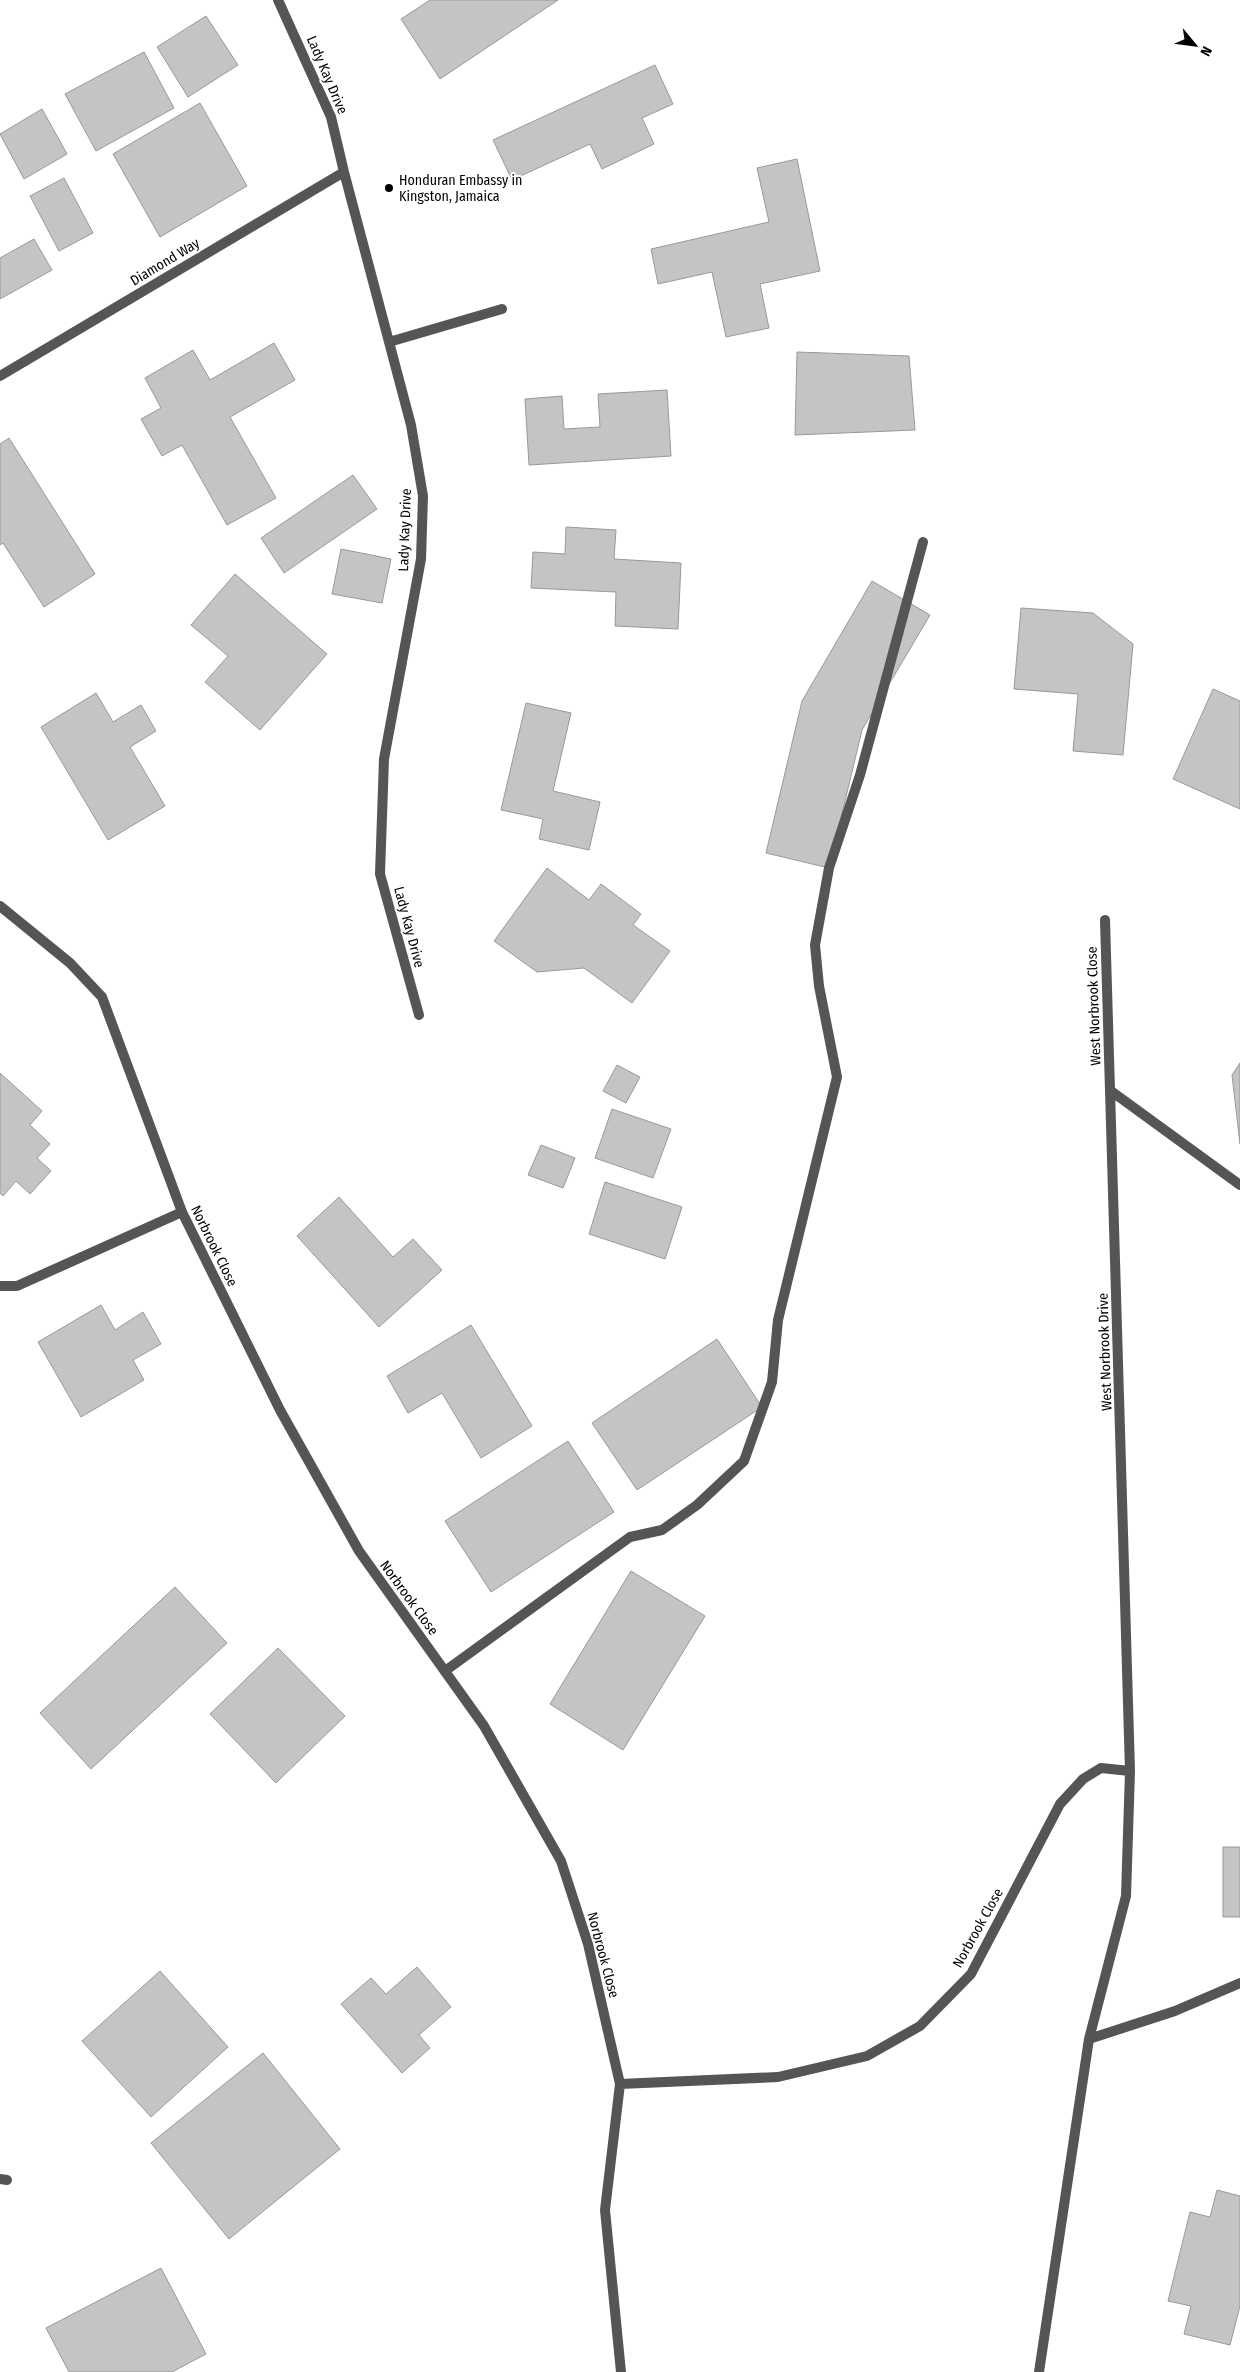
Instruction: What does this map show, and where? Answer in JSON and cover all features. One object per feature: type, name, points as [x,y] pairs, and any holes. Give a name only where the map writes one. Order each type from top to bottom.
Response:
[{"type":"street","name":"Lady Kay Drive","points":[[278,0],[331,117],[411,425],[423,496],[421,559],[384,759],[380,874],[419,1015]]},
{"type":"street","name":"Diamond Way","points":[[0,376],[344,172]]},
{"type":"street","points":[[389,342],[502,309]]},
{"type":"street","points":[[445,1670],[630,1537],[662,1530],[697,1505],[744,1461],[772,1382],[778,1320],[837,1077],[819,986],[815,945],[829,868],[860,775],[923,542]]},
{"type":"street","name":"Norbrook Close","points":[[0,906],[70,963],[102,997],[182,1212],[280,1410],[359,1551],[484,1726],[561,1861],[588,1944],[620,2084],[778,2076],[866,2056],[920,2026],[971,1974],[1060,1804],[1083,1779],[1101,1768],[1130,1771]]},
{"type":"street","name":"West Norbrook Close","points":[[1105,920],[1111,1090]]},
{"type":"street","points":[[1111,1090],[1240,1185]]},
{"type":"street","name":"West Norbrook Drive","points":[[1111,1090],[1130,1771]]},
{"type":"street","points":[[0,1286],[17,1286],[182,1212]]},
{"type":"street","points":[[1039,2372],[1089,2039],[1126,1896],[1130,1771]]},
{"type":"street","points":[[1089,2039],[1175,2011],[1240,1983]]},
{"type":"street","points":[[620,2084],[605,2210],[621,2372]]},
{"type":"building","points":[[430,0],[558,0],[440,79],[401,19]]},
{"type":"building","points":[[206,16],[238,65],[188,97],[157,47]]},
{"type":"building","points":[[144,52],[174,108],[96,151],[65,94]]},
{"type":"building","points":[[655,65],[673,104],[642,118],[654,144],[602,169],[590,144],[512,180],[493,140]]},
{"type":"building","points":[[200,103],[247,186],[160,237],[113,154]]},
{"type":"building","points":[[42,109],[67,154],[24,179],[0,134]]},
{"type":"building","points":[[797,159],[820,271],[760,284],[769,328],[726,337],[712,272],[658,284],[651,249],[769,222],[757,168]]},
{"type":"building","points":[[64,178],[93,233],[59,251],[30,196]]},
{"type":"building","points":[[34,239],[52,270],[0,299],[0,258]]},
{"type":"building","points":[[274,343],[295,380],[230,417],[276,498],[227,525],[182,445],[162,456],[141,419],[161,408],[145,378],[193,350],[210,380]]},
{"type":"building","points":[[797,352],[909,356],[915,430],[795,435]]},
{"type":"building","points":[[667,390],[671,456],[529,465],[525,399],[562,396],[564,429],[600,427],[598,394]]},
{"type":"building","points":[[9,438],[95,574],[44,607],[3,543],[0,545],[0,444]]},
{"type":"building","points":[[353,475],[377,509],[284,573],[261,538]]},
{"type":"building","points":[[566,527],[616,530],[614,559],[681,563],[678,629],[615,626],[616,592],[531,588],[533,552],[565,554]]},
{"type":"building","points":[[341,549],[391,559],[382,603],[332,594]]},
{"type":"building","points":[[235,574],[327,654],[260,730],[205,682],[228,656],[191,625]]},
{"type":"building","points":[[872,581],[930,615],[862,730],[829,868],[766,853],[802,701]]},
{"type":"building","points":[[1021,608],[1093,613],[1133,644],[1123,755],[1073,751],[1078,694],[1014,689]]},
{"type":"building","points":[[1213,689],[1240,701],[1240,809],[1173,779]]},
{"type":"building","points":[[96,693],[113,722],[141,705],[156,731],[130,747],[165,806],[108,840],[41,727]]},
{"type":"building","points":[[526,703],[571,713],[553,791],[600,802],[589,850],[539,839],[543,819],[501,810]]},
{"type":"building","points":[[547,868],[589,900],[601,884],[641,914],[633,925],[670,951],[632,1003],[584,968],[537,972],[494,941]]},
{"type":"building","points":[[1240,1063],[1240,1144],[1232,1075]]},
{"type":"building","points":[[617,1065],[640,1077],[626,1103],[603,1091]]},
{"type":"building","points":[[0,1073],[42,1111],[30,1125],[50,1144],[37,1158],[51,1171],[30,1194],[16,1181],[3,1196],[0,1193]]},
{"type":"building","points":[[612,1109],[671,1129],[653,1178],[595,1158]]},
{"type":"building","points":[[541,1145],[575,1158],[563,1188],[528,1175]]},
{"type":"building","points":[[605,1182],[682,1207],[665,1259],[589,1234]]},
{"type":"building","points":[[339,1197],[393,1257],[413,1239],[442,1270],[379,1327],[297,1236]]},
{"type":"building","points":[[101,1305],[115,1330],[143,1312],[161,1344],[133,1360],[144,1380],[81,1417],[38,1342]]},
{"type":"building","points":[[471,1325],[532,1426],[481,1458],[442,1393],[408,1413],[387,1376]]},
{"type":"building","points":[[717,1339],[762,1407],[637,1490],[592,1423]]},
{"type":"building","points":[[568,1441],[614,1512],[491,1592],[445,1521]]},
{"type":"building","points":[[631,1571],[705,1616],[623,1750],[550,1704]]},
{"type":"building","points":[[175,1587],[227,1643],[91,1769],[40,1713]]},
{"type":"building","points":[[278,1648],[345,1716],[276,1783],[210,1714]]},
{"type":"building","points":[[1223,1847],[1240,1847],[1240,1917],[1223,1917]]},
{"type":"building","points":[[417,1967],[451,2007],[419,2035],[430,2048],[402,2073],[341,2004],[371,1978],[386,1994]]},
{"type":"building","points":[[160,1971],[228,2047],[151,2117],[82,2041]]},
{"type":"building","points":[[263,2053],[340,2149],[229,2239],[151,2143]]},
{"type":"building","points":[[1217,2190],[1240,2196],[1240,2306],[1230,2345],[1184,2334],[1191,2306],[1168,2301],[1190,2212],[1210,2217]]},
{"type":"building","points":[[161,2268],[206,2354],[172,2372],[69,2372],[46,2328]]},
{"type":"place","name":"Honduran Embassy in Kingston, Jamaica","points":[[389,188]]}]
